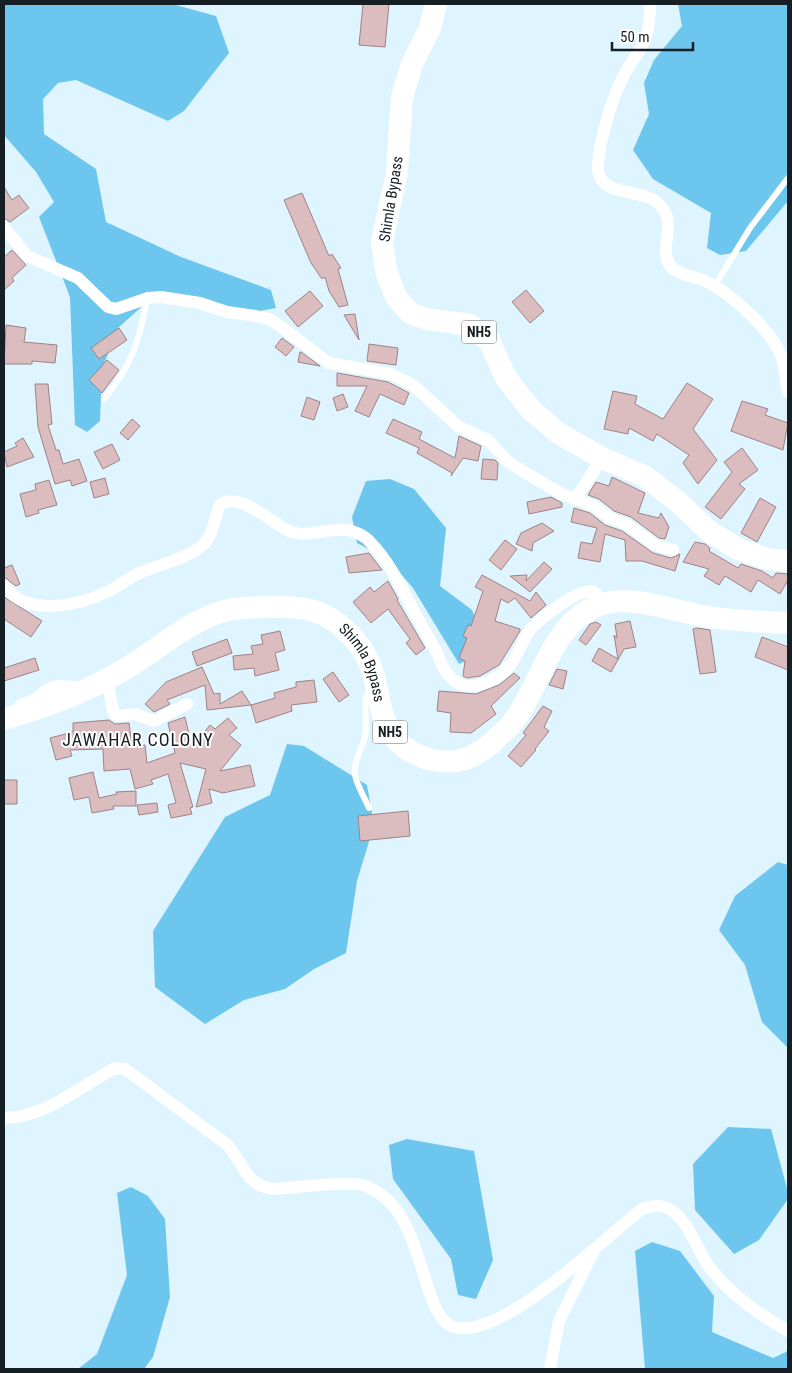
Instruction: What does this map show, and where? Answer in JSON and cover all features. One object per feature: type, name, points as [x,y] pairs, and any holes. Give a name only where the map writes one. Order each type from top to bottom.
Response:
[{"type":"highway","name":"Shimla Bypass","points":[[436,4],[430,28],[412,64],[402,97],[397,172],[382,242],[386,270],[396,297],[410,313],[426,319],[471,325],[490,342],[506,378],[531,410],[558,433],[602,458],[644,476],[677,501],[710,532],[738,549],[768,559],[788,561]]},
{"type":"highway","name":"Shimla Bypass","points":[[4,719],[33,711],[129,667],[173,636],[209,616],[238,608],[272,607],[302,609],[328,616],[352,636],[368,658],[376,681],[384,720],[392,735],[405,748],[434,762],[458,761],[480,753],[509,727],[562,635],[580,614],[599,605],[621,600],[713,618],[788,623]]},
{"type":"street","points":[[650,4],[647,34],[617,89],[610,110],[598,167],[599,177],[605,184],[615,189],[644,195],[655,201],[664,210],[668,218],[667,257],[670,266],[714,287],[747,312],[776,345],[782,356],[788,392]]},
{"type":"street","points":[[4,227],[27,256],[78,278],[108,307],[116,309],[148,298],[183,300],[227,312],[269,319],[329,363],[391,374],[413,385],[459,428],[488,440],[507,461],[519,469],[575,500],[594,506],[610,518],[626,524],[656,545],[673,550]]},
{"type":"street","points":[[575,500],[602,458]]},
{"type":"street","points":[[4,585],[9,593],[21,601],[37,606],[72,603],[93,598],[110,591],[140,572],[201,546],[212,530],[220,504],[229,501],[253,508],[288,531],[302,534],[346,530],[359,534],[370,541],[391,569],[432,640],[442,667],[450,678],[459,684],[470,687],[483,684],[510,667],[532,628],[547,614],[579,593],[588,590],[594,592],[598,596],[599,605]]},
{"type":"street","points":[[107,678],[113,712],[116,716],[135,714],[154,721],[187,704]]},
{"type":"street","points":[[4,709],[27,703],[48,688],[58,685],[82,689]]},
{"type":"street","points":[[4,1118],[20,1118],[40,1112],[115,1068],[125,1069],[229,1146],[249,1177],[259,1185],[272,1189],[361,1184],[378,1192],[392,1204],[405,1222],[415,1244],[433,1305],[439,1316],[447,1324],[457,1328],[470,1328],[490,1323],[517,1309],[642,1209],[655,1205],[664,1207],[675,1214],[684,1224],[717,1277],[756,1310],[788,1331]]},
{"type":"street","points":[[550,1369],[559,1321],[597,1245]]},
{"type":"lane","points":[[714,287],[750,228],[788,178]]},
{"type":"lane","points":[[104,400],[129,366],[148,298]]},
{"type":"lane","points":[[370,808],[359,787],[355,770],[366,730],[368,693],[376,681]]},
{"type":"shaded area","points":[[4,4],[172,4],[216,16],[229,53],[184,111],[168,121],[76,80],[58,83],[43,99],[44,134],[96,169],[106,222],[181,257],[271,290],[276,308],[254,312],[148,301],[118,328],[102,369],[100,421],[87,432],[75,425],[70,297],[39,217],[54,202],[36,172],[4,135]]},
{"type":"shaded area","points":[[678,4],[788,4],[788,201],[746,251],[720,255],[707,248],[711,213],[653,179],[633,150],[649,114],[644,83],[654,60],[682,26]]},
{"type":"shaded area","points":[[390,479],[414,489],[446,528],[440,586],[472,610],[482,633],[474,657],[459,664],[413,588],[388,559],[357,543],[352,517],[366,481]]},
{"type":"shaded area","points":[[287,744],[304,746],[367,785],[374,825],[357,881],[346,953],[314,969],[285,989],[244,1000],[205,1024],[155,987],[153,931],[225,817],[270,795]]},
{"type":"shaded area","points":[[778,862],[788,865],[788,1048],[762,1022],[745,965],[719,930],[735,896]]},
{"type":"shaded area","points":[[728,1127],[771,1129],[788,1192],[788,1199],[759,1240],[734,1254],[695,1210],[693,1164]]},
{"type":"shaded area","points":[[407,1139],[474,1151],[493,1260],[476,1299],[458,1295],[451,1259],[393,1179],[389,1145]]},
{"type":"shaded area","points":[[131,1187],[148,1196],[165,1219],[170,1297],[153,1357],[144,1369],[78,1369],[97,1354],[127,1275],[117,1193]]},
{"type":"shaded area","points":[[652,1242],[680,1251],[714,1296],[712,1332],[773,1358],[788,1351],[788,1369],[645,1369],[635,1251]]},
{"type":"building","points":[[363,4],[389,4],[385,47],[359,45]]},
{"type":"building","points":[[4,187],[12,200],[19,195],[29,208],[10,222],[4,218]]},
{"type":"building","points":[[302,193],[329,256],[332,254],[341,268],[338,269],[348,305],[339,307],[329,291],[325,277],[322,279],[311,263],[284,200]]},
{"type":"building","points":[[12,250],[26,265],[12,278],[14,281],[4,290],[4,257]]},
{"type":"building","points":[[526,290],[544,311],[530,323],[512,302]]},
{"type":"building","points":[[310,291],[323,306],[298,327],[285,311]]},
{"type":"building","points":[[355,314],[359,340],[344,315]]},
{"type":"building","points":[[6,325],[26,328],[24,342],[57,345],[55,363],[32,361],[32,364],[4,364]]},
{"type":"building","points":[[119,328],[127,340],[99,359],[91,348]]},
{"type":"building","points":[[282,338],[294,347],[286,356],[275,347]]},
{"type":"building","points":[[369,344],[398,348],[396,365],[367,361]]},
{"type":"building","points":[[301,352],[320,366],[298,362]]},
{"type":"building","points":[[107,360],[119,370],[102,393],[89,380]]},
{"type":"building","points":[[337,373],[388,382],[409,393],[404,405],[380,394],[369,417],[355,411],[367,386],[337,386]]},
{"type":"building","points":[[687,383],[713,399],[693,429],[717,460],[698,484],[683,463],[689,455],[657,434],[653,441],[629,428],[628,434],[604,429],[613,391],[637,396],[635,404],[663,419]]},
{"type":"building","points":[[35,384],[48,384],[52,424],[48,425],[56,450],[59,450],[63,464],[79,459],[87,481],[72,486],[70,480],[55,484],[38,427]]},
{"type":"building","points":[[343,394],[348,407],[337,411],[333,398]]},
{"type":"building","points":[[307,397],[320,402],[314,420],[301,416]]},
{"type":"building","points":[[742,401],[768,409],[765,415],[788,423],[783,450],[731,431]]},
{"type":"building","points":[[132,419],[140,426],[128,440],[120,433]]},
{"type":"building","points":[[393,419],[422,432],[419,439],[455,458],[459,436],[481,446],[478,461],[463,458],[451,476],[452,473],[417,453],[419,448],[386,433]]},
{"type":"building","points":[[23,438],[34,457],[7,467],[4,452],[17,446],[15,443]]},
{"type":"building","points":[[112,444],[120,460],[103,469],[94,452]]},
{"type":"building","points":[[742,448],[758,470],[739,484],[745,489],[721,519],[705,507],[732,472],[724,462]]},
{"type":"building","points":[[483,459],[495,460],[498,463],[497,480],[481,479]]},
{"type":"building","points":[[612,477],[645,493],[638,513],[659,518],[661,513],[669,527],[665,539],[659,538],[631,517],[614,511],[599,499],[588,495],[596,482],[609,486]]},
{"type":"building","points":[[105,478],[109,494],[94,498],[90,482]]},
{"type":"building","points":[[49,480],[57,505],[38,510],[39,513],[26,517],[20,494],[36,490],[35,484]]},
{"type":"building","points":[[551,497],[562,503],[562,507],[529,514],[527,502]]},
{"type":"building","points":[[760,498],[776,507],[757,542],[741,533]]},
{"type":"building","points":[[574,508],[590,513],[605,525],[622,531],[653,553],[671,558],[680,554],[675,571],[642,561],[626,561],[625,540],[605,534],[600,562],[578,558],[581,542],[592,544],[597,528],[571,522]]},
{"type":"building","points":[[542,523],[554,531],[533,543],[532,551],[516,544],[521,533]]},
{"type":"building","points":[[505,540],[517,549],[501,570],[489,560]]},
{"type":"building","points":[[695,542],[705,544],[710,548],[709,551],[738,568],[741,564],[762,571],[773,578],[776,573],[788,574],[788,580],[780,594],[758,580],[751,592],[725,576],[719,585],[704,576],[709,569],[683,562]]},
{"type":"building","points":[[369,553],[382,570],[349,573],[346,557]]},
{"type":"building","points":[[544,562],[552,569],[530,592],[510,576],[527,575],[526,581]]},
{"type":"building","points":[[12,565],[20,584],[16,586],[4,577],[4,568]]},
{"type":"building","points":[[482,575],[530,601],[536,592],[546,605],[531,618],[515,598],[508,603],[501,599],[495,621],[520,629],[520,631],[499,665],[480,676],[467,678],[463,676],[465,661],[459,658],[467,638],[463,636],[468,625],[471,626],[483,591],[475,587]]},
{"type":"building","points":[[388,581],[425,648],[416,655],[406,643],[410,639],[388,609],[371,623],[353,602],[370,587],[374,592]]},
{"type":"building","points":[[4,597],[42,621],[31,637],[4,619]]},
{"type":"building","points":[[630,621],[636,647],[624,649],[611,672],[592,661],[599,648],[618,659],[614,635],[617,638],[615,624]]},
{"type":"building","points":[[596,622],[601,625],[586,645],[579,640],[590,624]]},
{"type":"building","points":[[693,629],[710,630],[716,672],[700,674]]},
{"type":"building","points":[[280,631],[285,650],[275,653],[279,670],[255,676],[254,668],[234,670],[233,656],[253,654],[251,646],[263,644],[261,635]]},
{"type":"building","points":[[762,637],[788,647],[788,670],[755,657]]},
{"type":"building","points":[[227,639],[232,653],[197,666],[192,652]]},
{"type":"building","points":[[35,658],[39,670],[4,681],[4,668]]},
{"type":"building","points":[[202,667],[214,694],[220,693],[220,704],[242,691],[251,705],[207,710],[205,685],[167,700],[170,704],[154,712],[145,704],[166,682]]},
{"type":"building","points":[[557,669],[567,671],[563,689],[549,685]]},
{"type":"building","points":[[333,672],[349,695],[339,702],[323,679]]},
{"type":"building","points":[[514,673],[520,678],[491,706],[496,714],[471,733],[450,732],[451,713],[437,711],[439,691],[476,694],[499,685]]},
{"type":"building","points":[[314,680],[317,702],[291,705],[292,711],[256,723],[251,705],[275,698],[274,693],[296,687],[296,682]]},
{"type":"building","points":[[543,706],[552,711],[544,727],[549,731],[521,767],[508,756],[526,735],[523,733]]},
{"type":"building","points":[[185,717],[192,747],[210,725],[215,729],[228,718],[237,728],[229,735],[241,745],[220,771],[250,765],[255,786],[223,793],[209,789],[212,803],[196,807],[206,769],[180,763],[193,807],[190,808],[192,814],[171,818],[168,805],[176,803],[168,774],[151,780],[153,784],[135,789],[130,769],[104,771],[103,749],[70,750],[72,756],[56,760],[50,738],[73,732],[73,723],[109,720],[115,724],[129,723],[132,746],[145,745],[147,763],[175,753],[168,723]]},
{"type":"building","points":[[93,772],[99,798],[117,794],[116,792],[136,791],[136,806],[113,806],[114,809],[92,813],[89,797],[74,800],[69,778]]},
{"type":"building","points":[[4,780],[17,780],[17,804],[4,804]]},
{"type":"building","points":[[157,803],[158,812],[139,815],[137,805]]},
{"type":"building","points":[[408,811],[410,836],[360,841],[358,816]]},
{"type":"district","name":"JAWAHAR COLONY","points":[[138,739]]}]
